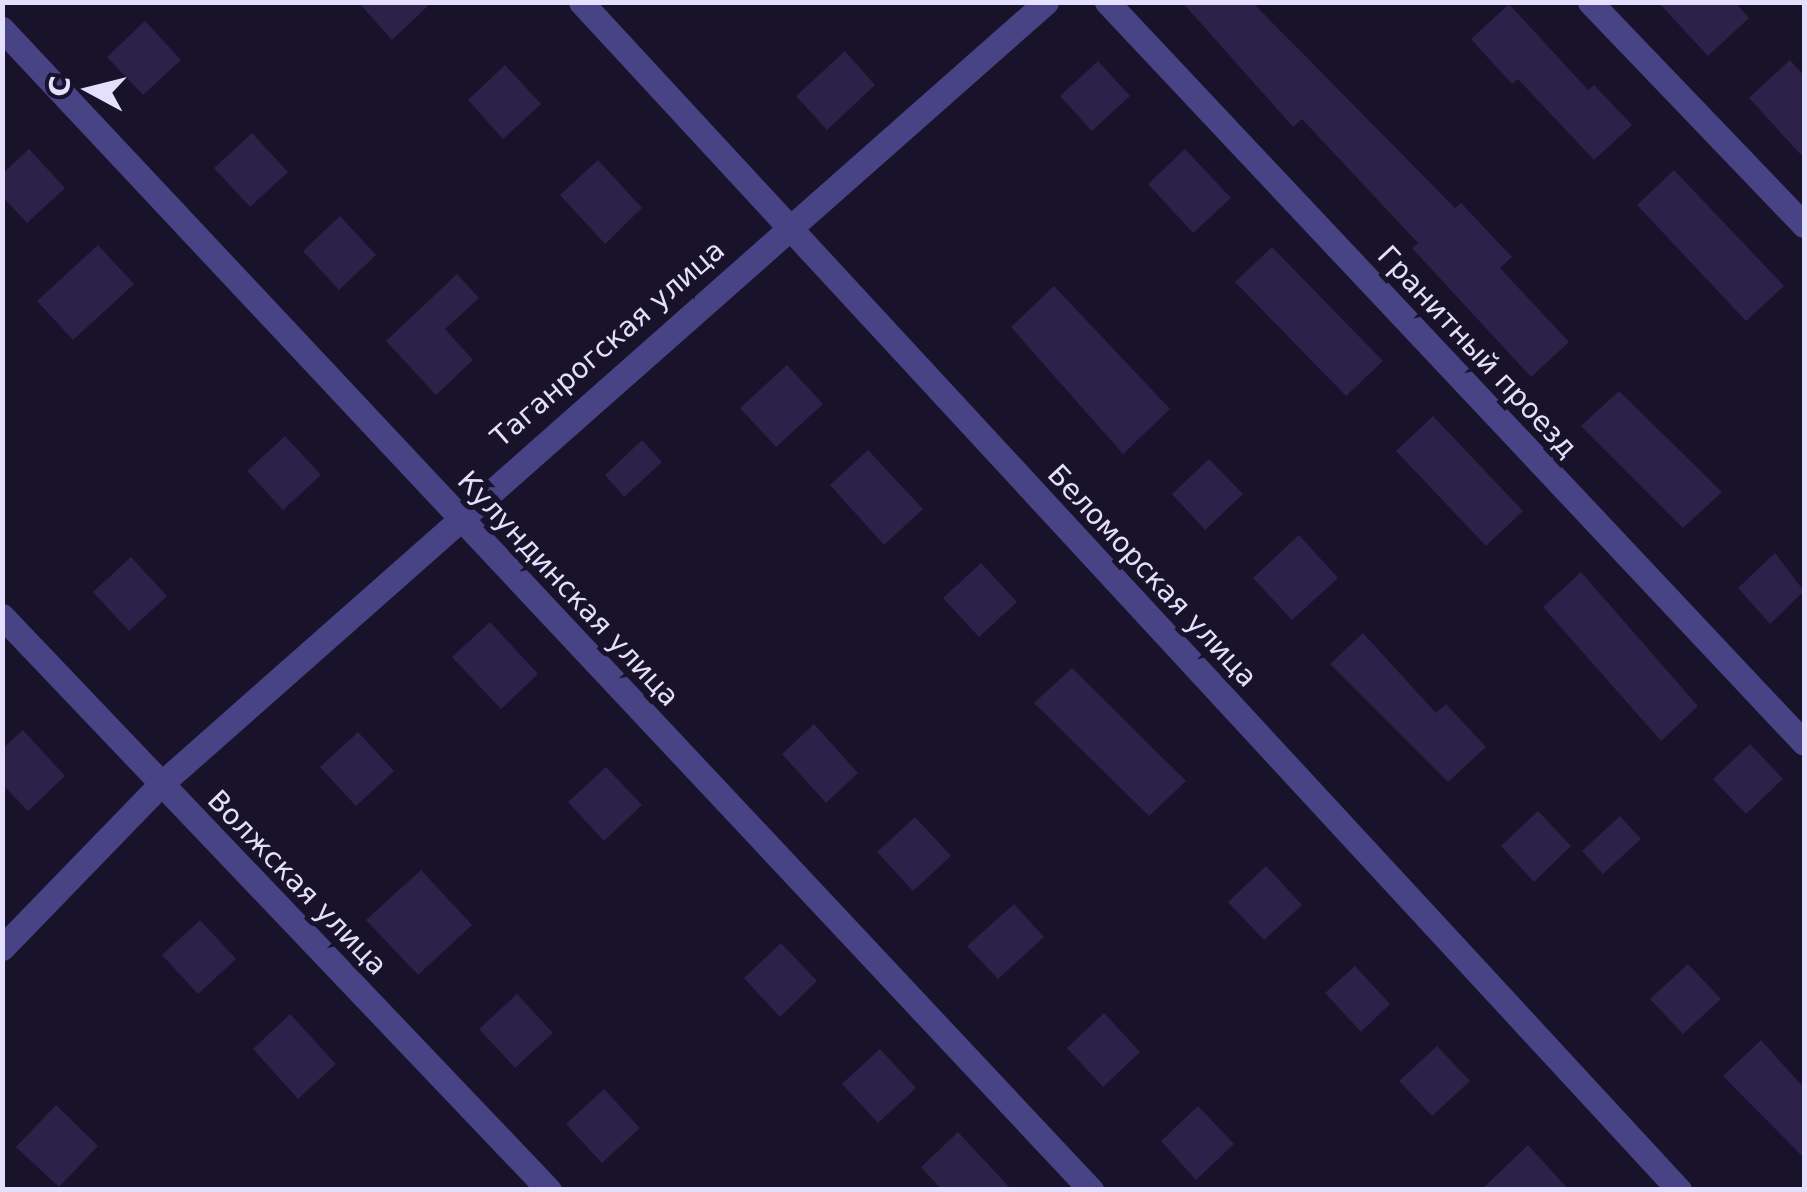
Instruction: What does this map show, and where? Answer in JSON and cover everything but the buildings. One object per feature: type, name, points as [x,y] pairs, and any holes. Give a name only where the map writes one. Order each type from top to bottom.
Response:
[{"type":"street","name":"Беломорская улица","points":[[581,2],[1678,1190]]},
{"type":"street","name":"Таганрогская улица","points":[[2,948],[161,784],[458,515],[1046,2]]},
{"type":"street","name":"Гранитный проезд","points":[[1107,2],[1804,743]]},
{"type":"street","points":[[1590,2],[1804,225]]},
{"type":"street","name":"Кулундинская улица","points":[[2,29],[1090,1190]]},
{"type":"street","name":"Волжская улица","points":[[2,616],[549,1190]]}]
